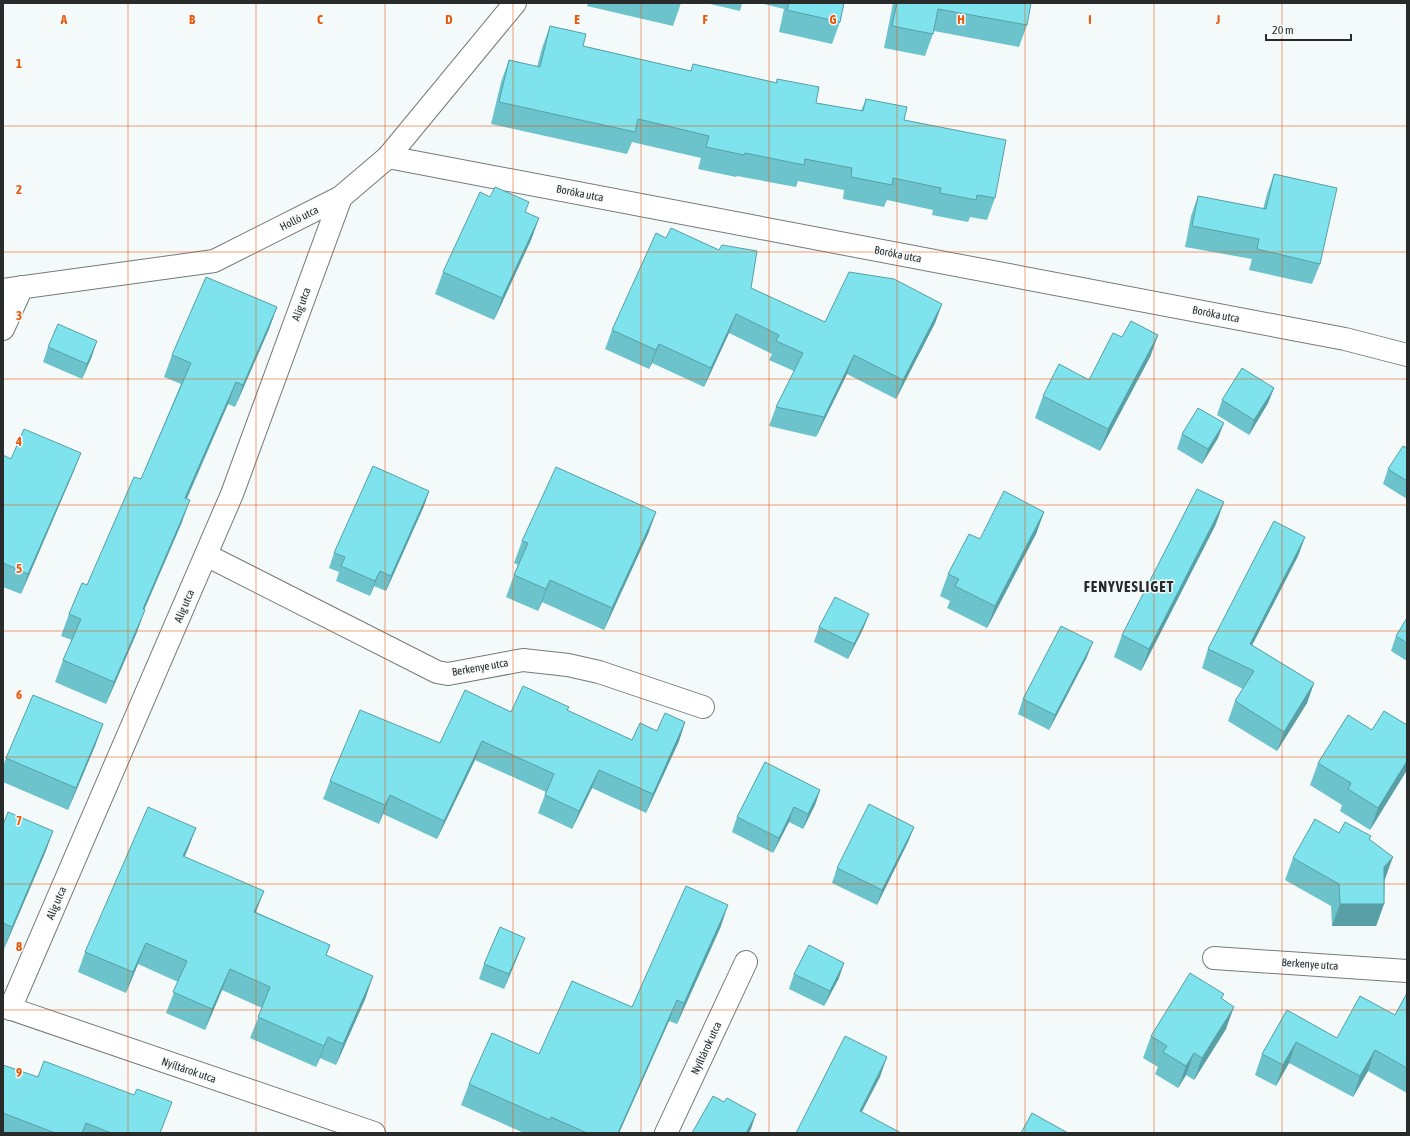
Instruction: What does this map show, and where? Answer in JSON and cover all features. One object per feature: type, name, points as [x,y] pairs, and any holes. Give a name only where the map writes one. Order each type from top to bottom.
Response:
[{"type":"street","name":"Holló utca","points":[[13,289],[214,261],[341,196],[388,157],[515,3]]},
{"type":"street","name":"Boróka utca","points":[[388,157],[1346,339],[1407,355]]},
{"type":"street","name":"Alig utca","points":[[7,1007],[232,494],[341,196]]},
{"type":"street","points":[[3,329],[13,289]]},
{"type":"street","name":"Berkenye utca","points":[[206,555],[436,672],[448,674],[523,660],[568,665],[599,672],[704,707]]},
{"type":"street","name":"Berkenye utca","points":[[1214,958],[1407,970]]},
{"type":"street","name":"Nyíltárok utca","points":[[666,1133],[746,962]]},
{"type":"street","name":"Nyíltárok utca","points":[[7,1007],[374,1133]]},
{"type":"building","points":[[789,3],[844,3],[840,22],[787,10]]},
{"type":"building","points":[[897,3],[1031,3],[1027,25],[938,9],[933,34],[892,26]]},
{"type":"building","points":[[550,26],[586,34],[583,46],[691,71],[693,64],[777,83],[777,79],[819,87],[816,103],[863,111],[866,99],[907,107],[904,120],[1006,140],[995,198],[977,195],[976,200],[940,193],[941,188],[893,178],[892,185],[851,177],[852,168],[805,159],[804,165],[706,147],[709,136],[638,119],[635,132],[499,102],[509,60],[540,67]]},
{"type":"building","points":[[1274,174],[1337,188],[1320,264],[1257,249],[1259,239],[1192,226],[1198,196],[1266,209]]},
{"type":"building","points":[[495,187],[529,202],[525,212],[539,218],[502,298],[443,272],[480,192],[490,197]]},
{"type":"building","points":[[671,228],[719,250],[722,245],[757,251],[751,288],[825,322],[849,272],[894,279],[942,304],[903,380],[854,355],[824,417],[776,407],[803,353],[776,341],[779,335],[736,314],[711,368],[659,344],[656,350],[612,330],[656,233],[666,238]]},
{"type":"building","points":[[206,277],[277,307],[243,385],[236,382],[185,498],[190,500],[143,609],[145,610],[114,682],[63,660],[81,619],[69,614],[82,583],[87,585],[134,477],[141,479],[191,363],[172,355]]},
{"type":"building","points":[[1131,321],[1158,335],[1108,429],[1043,396],[1059,364],[1089,380],[1113,333],[1122,337]]},
{"type":"building","points":[[58,324],[97,341],[87,364],[48,347]]},
{"type":"building","points":[[1242,368],[1274,388],[1254,420],[1222,400]]},
{"type":"building","points":[[1198,408],[1224,423],[1208,449],[1182,434]]},
{"type":"building","points":[[24,429],[81,453],[28,574],[3,563],[3,455],[11,459]]},
{"type":"building","points":[[1403,446],[1407,448],[1407,481],[1388,469]]},
{"type":"building","points":[[373,466],[429,491],[391,576],[380,571],[375,581],[341,566],[345,557],[334,553]]},
{"type":"building","points":[[556,467],[656,512],[612,608],[550,580],[546,589],[514,575],[528,543],[522,541]]},
{"type":"building","points":[[1197,489],[1224,502],[1149,649],[1122,635]]},
{"type":"building","points":[[1004,491],[1044,512],[995,606],[955,586],[959,579],[948,574],[969,534],[980,539]]},
{"type":"building","points":[[1274,521],[1305,537],[1250,644],[1314,683],[1284,732],[1235,701],[1254,671],[1208,649]]},
{"type":"building","points":[[835,597],[869,614],[854,644],[819,627]]},
{"type":"building","points":[[1407,618],[1407,643],[1396,636]]},
{"type":"building","points":[[1061,626],[1093,642],[1055,715],[1023,699]]},
{"type":"building","points":[[523,686],[569,707],[567,710],[632,740],[640,723],[657,731],[665,713],[685,722],[653,794],[599,770],[579,811],[545,795],[554,774],[482,741],[444,821],[390,795],[385,805],[330,781],[360,710],[440,743],[465,690],[511,712]]},
{"type":"building","points":[[33,695],[103,724],[76,788],[6,758]]},
{"type":"building","points":[[1384,711],[1407,725],[1407,761],[1378,808],[1348,789],[1351,783],[1318,763],[1348,715],[1372,730]]},
{"type":"building","points":[[765,762],[820,790],[808,814],[794,807],[779,838],[737,817]]},
{"type":"building","points":[[869,804],[914,827],[882,890],[837,868]]},
{"type":"building","points":[[148,807],[196,828],[183,856],[264,891],[254,912],[330,945],[326,955],[373,976],[343,1044],[328,1037],[324,1046],[258,1017],[270,987],[230,969],[212,1009],[173,992],[187,961],[146,943],[133,972],[85,952]]},
{"type":"building","points":[[8,812],[53,831],[12,927],[3,923],[3,825]]},
{"type":"building","points":[[1315,819],[1339,833],[1345,822],[1371,836],[1369,839],[1393,857],[1384,867],[1384,904],[1340,904],[1339,884],[1293,858]]},
{"type":"building","points":[[686,886],[728,905],[684,1003],[677,1000],[618,1133],[587,1133],[551,1117],[550,1120],[469,1084],[492,1033],[539,1054],[572,981],[632,1007]]},
{"type":"building","points":[[500,927],[525,938],[509,974],[484,964]]},
{"type":"building","points":[[809,945],[844,963],[830,991],[794,974]]},
{"type":"building","points":[[1190,973],[1224,994],[1221,998],[1234,1007],[1202,1058],[1194,1053],[1186,1066],[1163,1052],[1167,1046],[1151,1036]]},
{"type":"building","points":[[1407,993],[1407,1068],[1375,1050],[1360,1076],[1296,1042],[1283,1065],[1262,1054],[1287,1010],[1337,1038],[1360,996],[1395,1015]]},
{"type":"building","points":[[845,1036],[887,1057],[860,1111],[901,1133],[796,1133]]},
{"type":"building","points":[[44,1061],[134,1095],[137,1089],[172,1102],[160,1133],[111,1133],[86,1123],[82,1133],[55,1133],[3,1113],[3,1065],[38,1077]]},
{"type":"building","points":[[713,1096],[724,1102],[727,1098],[756,1114],[746,1133],[692,1133]]},
{"type":"building","points":[[1032,1113],[1068,1133],[1021,1133]]},
{"type":"district","name":"FENYVESLIGET","points":[[1129,587]]}]
